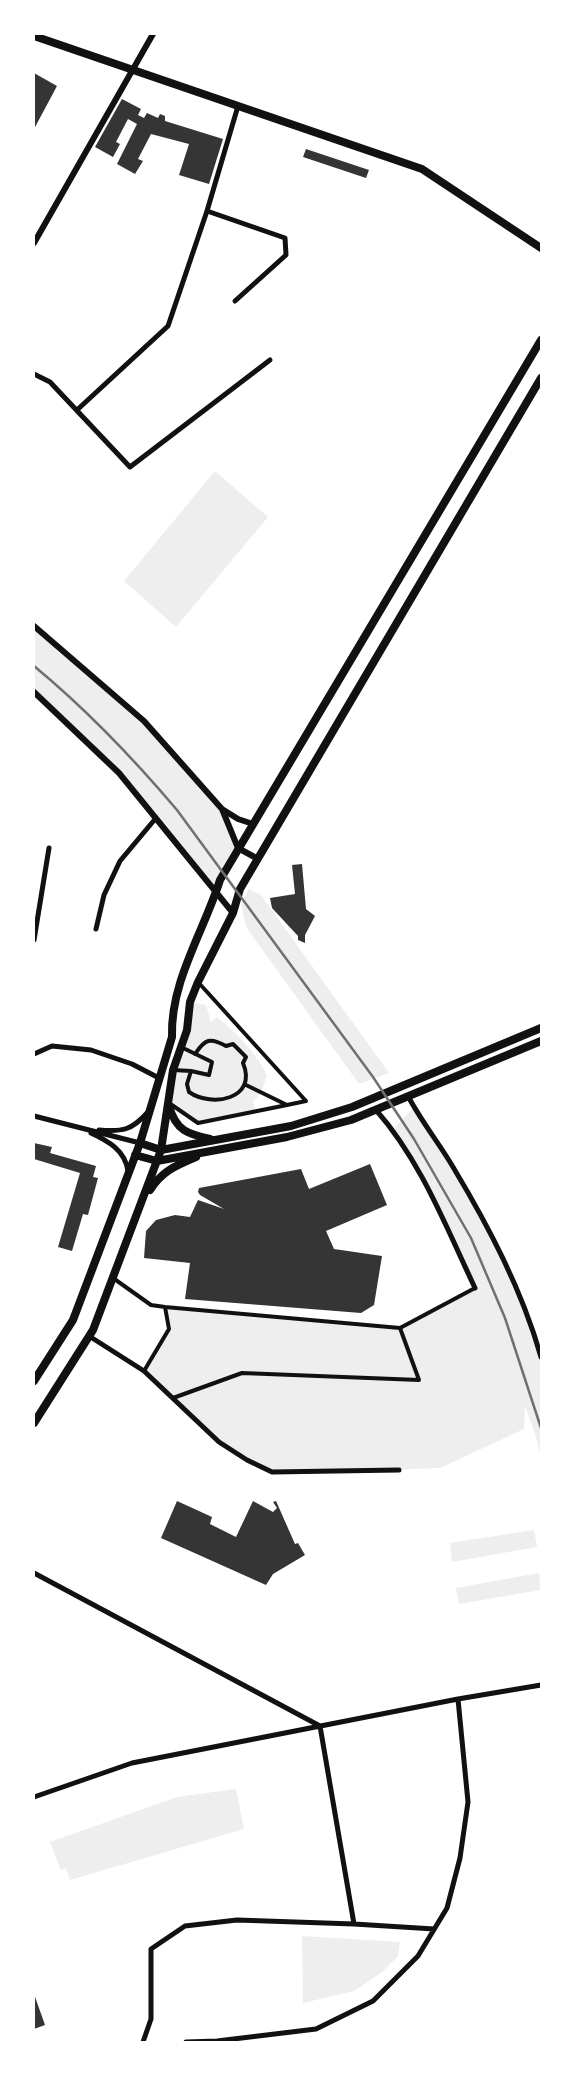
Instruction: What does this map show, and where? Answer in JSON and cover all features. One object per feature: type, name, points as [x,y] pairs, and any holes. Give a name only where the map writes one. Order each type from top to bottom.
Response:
[{"type":"main road","points":[[34,36],[422,169],[541,248]]},
{"type":"main road","points":[[34,1381],[73,1320],[140,1143],[172,1037],[172,1022],[183,974],[220,880],[541,340]]},
{"type":"main road","points":[[34,1423],[89,1336],[113,1278],[161,1150],[167,1102],[186,1030],[190,1002],[233,912],[240,889],[541,378]]},
{"type":"main road","points":[[140,1143],[161,1150],[291,1126],[352,1106],[541,1028]]},
{"type":"main road","points":[[135,1155],[157,1161],[287,1137],[351,1120],[541,1041]]},
{"type":"main road","points":[[167,1102],[172,1116],[185,1133],[210,1140]]},
{"type":"main road","points":[[140,1204],[158,1177],[174,1166],[210,1151]]},
{"type":"street","points":[[34,243],[153,34]]},
{"type":"street","points":[[77,410],[168,326],[207,211],[238,106]]},
{"type":"street","points":[[207,211],[285,238],[286,255],[235,301]]},
{"type":"street","points":[[34,374],[50,382],[130,467],[270,360]]},
{"type":"street","points":[[34,626],[144,721],[222,809],[238,819],[253,824]]},
{"type":"street","points":[[34,692],[119,773],[233,912]]},
{"type":"street","points":[[222,809],[238,848],[258,859]]},
{"type":"street","points":[[96,929],[104,895],[120,861],[156,818]]},
{"type":"street","points":[[34,940],[49,848]]},
{"type":"street","points":[[167,1102],[198,1123],[306,1101],[198,982]]},
{"type":"street","points":[[190,1071],[187,1084],[189,1092],[196,1097],[209,1100],[224,1099],[238,1094],[246,1085],[247,1073],[243,1063],[246,1057],[233,1044],[226,1046],[217,1040],[210,1040],[202,1043],[195,1054]]},
{"type":"street","points":[[34,1054],[52,1046],[91,1050],[132,1064],[159,1078]]},
{"type":"street","points":[[174,1070],[209,1075],[212,1062],[181,1047]]},
{"type":"street","points":[[246,1085],[287,1105]]},
{"type":"street","points":[[408,1096],[453,1166],[499,1248],[534,1332],[541,1358]]},
{"type":"street","points":[[113,1278],[151,1305],[400,1328],[475,1288],[421,1174],[390,1126],[376,1110]]},
{"type":"street","points":[[79,1127],[118,1132],[137,1125],[149,1111]]},
{"type":"street","points":[[34,1116],[140,1143]]},
{"type":"street","points":[[79,1127],[112,1143],[127,1162],[128,1172]]},
{"type":"street","points":[[144,1371],[169,1329],[165,1307]]},
{"type":"street","points":[[173,1398],[242,1373],[419,1380],[400,1328]]},
{"type":"street","points":[[89,1336],[144,1371],[219,1442],[247,1460],[272,1472],[399,1470]]},
{"type":"street","points":[[34,1573],[320,1726]]},
{"type":"street","points":[[34,1797],[132,1763],[458,1699],[541,1685]]},
{"type":"street","points":[[186,2042],[217,2041],[316,2030],[373,2001],[418,1956],[447,1908],[460,1858],[468,1802],[458,1699]]},
{"type":"street","points":[[320,1726],[354,1924]]},
{"type":"street","points":[[143,2042],[151,2020],[151,1949],[185,1926],[237,1920],[434,1929]]},
{"type":"shaded area","points":[[215,471],[268,517],[176,627],[124,581]]},
{"type":"shaded area","points":[[34,627],[144,721],[222,809],[238,848],[216,891],[119,773],[34,692]]},
{"type":"shaded area","points":[[249,889],[261,895],[389,1073],[359,1084],[246,927],[241,904]]},
{"type":"shaded area","points":[[190,1002],[206,1005],[211,1022],[217,1017],[225,1023],[245,1044],[267,1075],[261,1092],[253,1102],[256,1111],[198,1123],[167,1102]]},
{"type":"shaded area","points":[[414,1107],[499,1248],[534,1332],[541,1362],[541,1460],[537,1440],[525,1406],[524,1429],[440,1468],[336,1472],[272,1472],[219,1442],[144,1371],[169,1329],[165,1307],[400,1328],[474,1288],[421,1175],[393,1130]]},
{"type":"shaded area","points":[[534,1530],[537,1547],[452,1562],[450,1543]]},
{"type":"shaded area","points":[[539,1573],[541,1590],[459,1604],[456,1588]]},
{"type":"shaded area","points":[[236,1789],[244,1829],[70,1880],[66,1868],[61,1870],[50,1842],[177,1797]]},
{"type":"shaded area","points":[[302,1936],[400,1942],[398,1956],[381,1973],[354,1991],[303,2003]]},
{"type":"building","points":[[34,73],[57,86],[34,129]]},
{"type":"building","points":[[122,99],[141,109],[138,115],[144,118],[147,113],[158,118],[160,114],[165,116],[165,121],[223,139],[209,184],[179,175],[189,144],[151,134],[138,159],[143,161],[135,174],[117,164],[137,124],[128,119],[116,142],[120,144],[113,157],[95,147]]},
{"type":"building","points":[[306,149],[369,170],[366,178],[303,157]]},
{"type":"building","points":[[302,864],[306,909],[315,916],[305,935],[305,943],[298,940],[298,936],[272,908],[270,898],[295,894],[292,865]]},
{"type":"building","points":[[34,1143],[52,1147],[50,1153],[96,1166],[93,1177],[98,1178],[88,1215],[83,1214],[72,1251],[58,1247],[80,1173],[34,1159]]},
{"type":"building","points":[[370,1164],[387,1205],[326,1231],[334,1249],[382,1256],[374,1305],[361,1313],[185,1299],[190,1263],[144,1258],[146,1231],[156,1220],[175,1215],[190,1217],[198,1200],[224,1209],[200,1195],[198,1192],[199,1188],[301,1169],[309,1189]]},
{"type":"building","points":[[177,1501],[212,1517],[210,1524],[236,1537],[253,1501],[273,1512],[277,1508],[273,1502],[276,1501],[295,1544],[298,1543],[305,1555],[273,1574],[266,1585],[161,1538]]},
{"type":"building","points":[[34,1994],[45,2025],[34,2029]]},
{"type":"railway","points":[[34,666],[72,699],[108,735],[177,810],[373,1077],[414,1139],[471,1238],[505,1318],[541,1428]]}]
